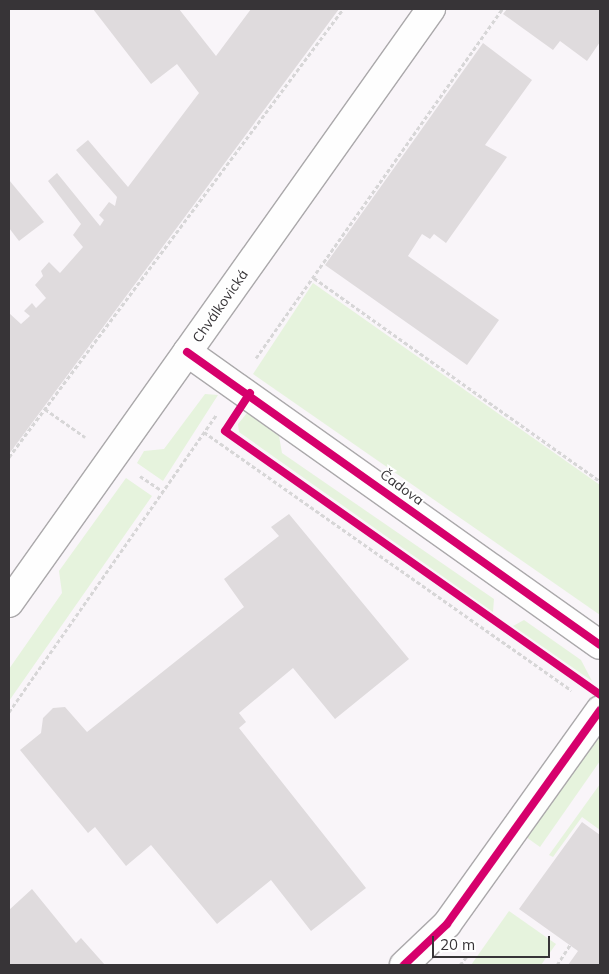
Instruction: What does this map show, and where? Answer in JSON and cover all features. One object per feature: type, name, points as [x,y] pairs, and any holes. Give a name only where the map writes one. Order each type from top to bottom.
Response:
[{"type":"street","name":"Chválkovická","points":[[9,603],[431,9]]},
{"type":"street","name":"Čadova","points":[[187,352],[600,645]]},
{"type":"street","points":[[404,965],[447,924],[590,703]]},
{"type":"path","points":[[9,457],[343,9]]},
{"type":"path","points":[[254,361],[502,9]]},
{"type":"path","points":[[314,278],[600,480]]},
{"type":"path","points":[[45,409],[94,443]]},
{"type":"path","points":[[9,712],[221,409]]},
{"type":"path","points":[[204,432],[590,703]]},
{"type":"path","points":[[132,470],[162,491]]},
{"type":"path","points":[[557,965],[570,945]]},
{"type":"green space","points":[[313,283],[600,485],[600,615],[253,374]]},
{"type":"green space","points":[[205,394],[218,395],[163,481],[137,463],[144,451],[164,449]]},
{"type":"green space","points":[[247,413],[279,436],[282,453],[494,599],[493,612],[239,432],[238,424]]},
{"type":"green space","points":[[126,478],[152,496],[9,701],[9,669],[62,593],[59,571]]},
{"type":"green space","points":[[524,620],[581,660],[592,681],[513,626]]},
{"type":"green space","points":[[600,735],[600,761],[540,847],[526,837]]},
{"type":"green space","points":[[600,784],[600,830],[582,817],[553,857],[549,855]]},
{"type":"green space","points":[[509,911],[556,944],[541,965],[471,965]]},
{"type":"building","points":[[93,9],[179,9],[216,56],[251,9],[339,9],[9,454],[9,313],[21,324],[30,316],[24,311],[32,303],[36,308],[46,298],[35,285],[43,276],[41,271],[49,262],[60,273],[83,247],[73,235],[81,224],[48,181],[57,173],[100,226],[104,220],[99,215],[109,202],[115,206],[117,197],[76,150],[88,140],[128,187],[199,93],[177,64],[151,84]]},
{"type":"building","points":[[507,9],[600,9],[600,42],[587,61],[560,41],[553,50],[503,14]]},
{"type":"building","points":[[483,43],[532,80],[485,145],[507,157],[446,243],[434,234],[430,239],[422,234],[408,256],[499,320],[467,365],[325,265]]},
{"type":"building","points":[[9,180],[44,222],[19,241],[9,228]]},
{"type":"building","points":[[289,514],[409,659],[335,719],[293,668],[239,713],[246,722],[239,728],[366,888],[311,931],[271,880],[217,924],[151,845],[126,866],[95,827],[88,833],[20,750],[41,733],[43,718],[53,708],[65,707],[87,732],[244,607],[224,579],[279,536],[271,527]]},
{"type":"building","points":[[582,822],[600,835],[600,965],[568,965],[578,951],[519,909]]},
{"type":"building","points":[[32,889],[76,943],[81,938],[105,965],[10,965],[9,910]]},
{"type":"cycle path","points":[[187,352],[600,645]]},
{"type":"cycle path","points":[[250,393],[225,431],[600,695]]},
{"type":"cycle path","points":[[404,965],[447,924],[600,710]]}]
